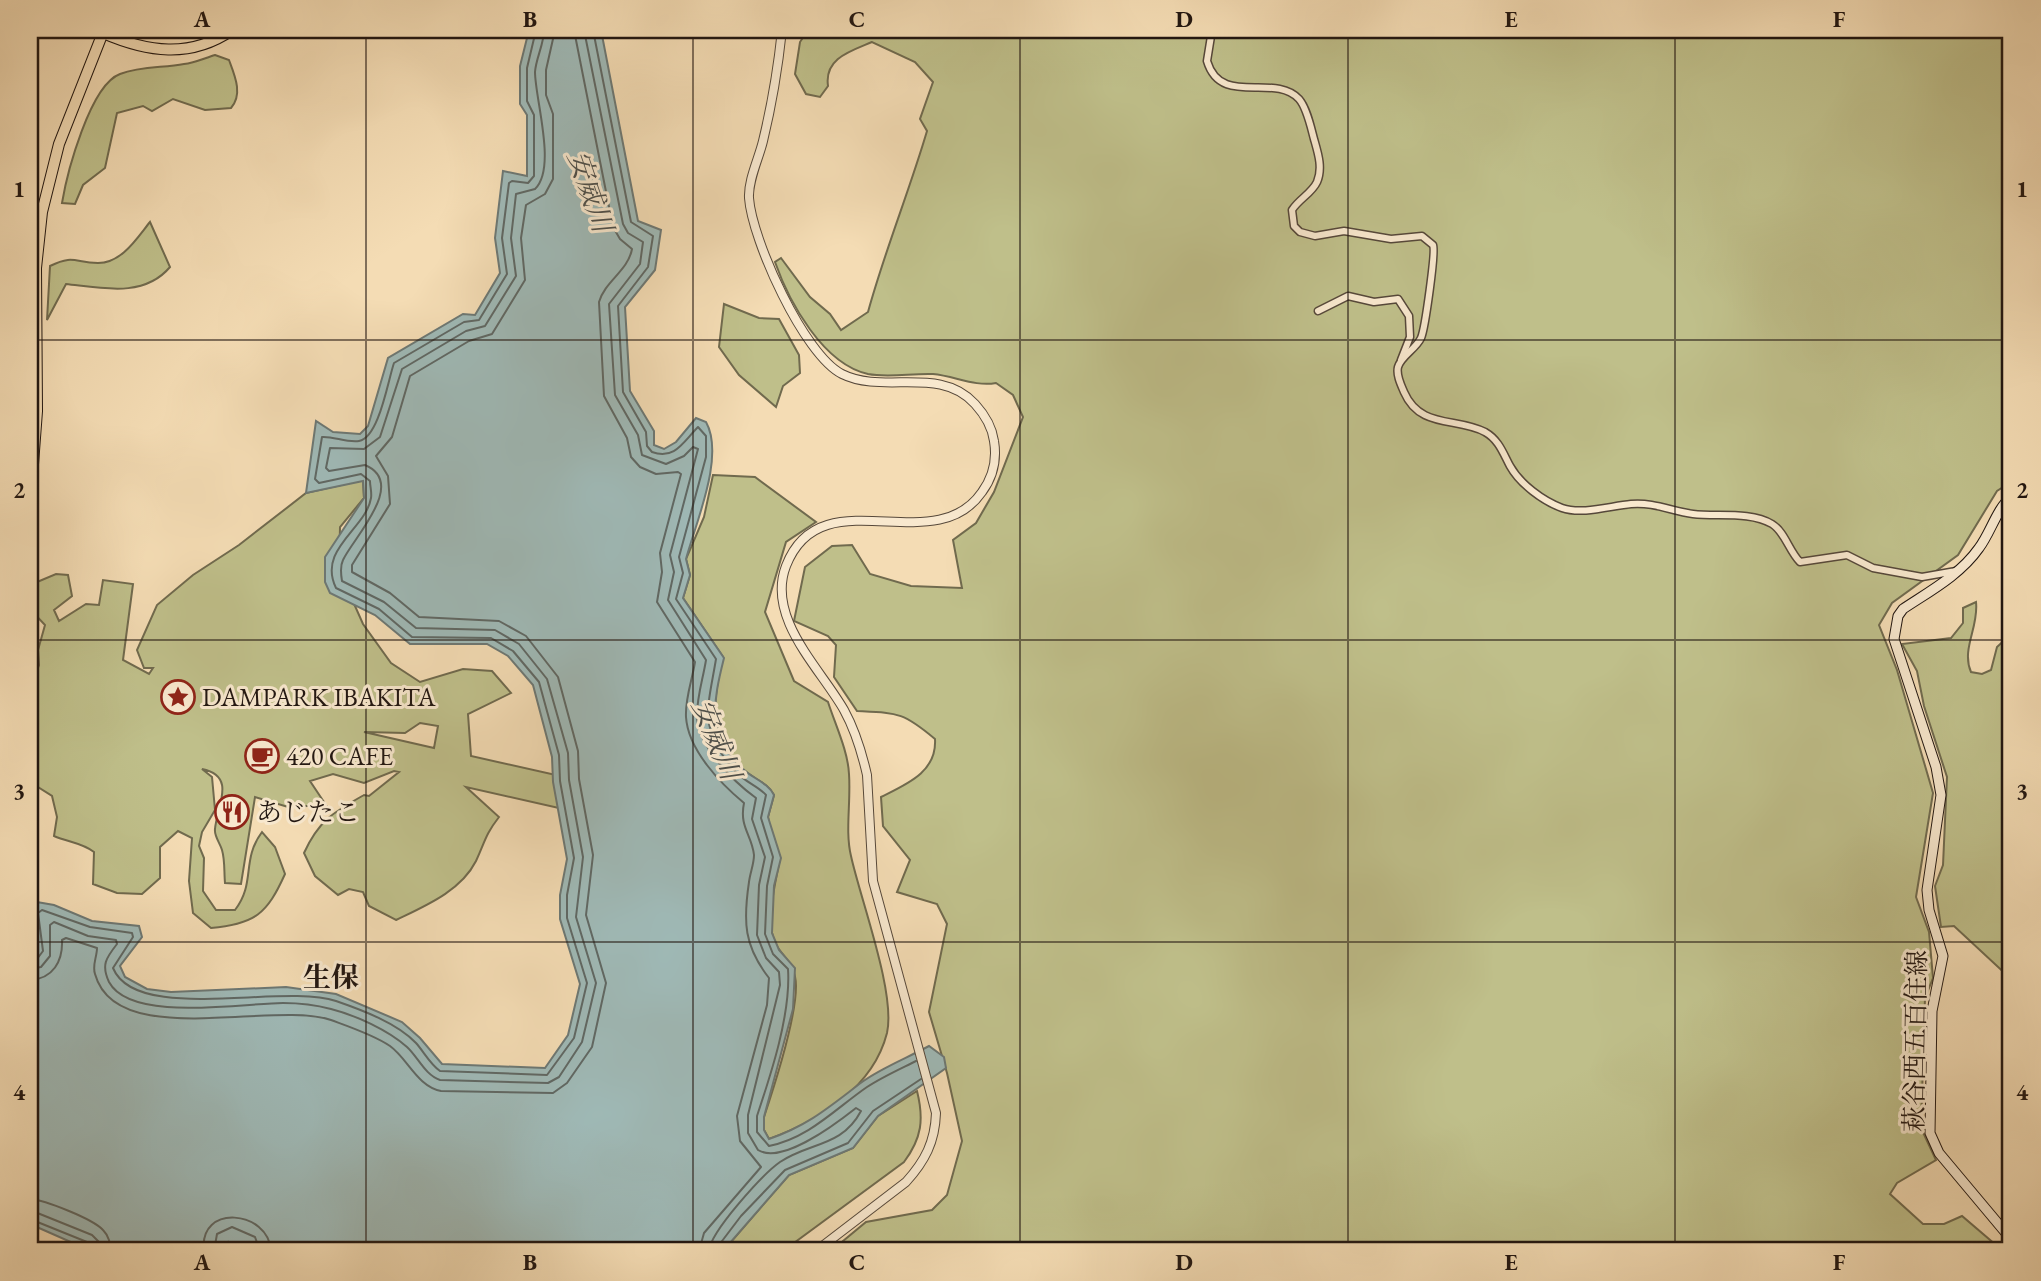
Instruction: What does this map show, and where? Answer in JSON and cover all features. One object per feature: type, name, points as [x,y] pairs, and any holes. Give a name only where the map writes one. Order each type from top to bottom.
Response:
[{"type":"main road","points":[[30,504],[36,268],[46,190],[71,110],[104,32],[127,43],[164,51],[203,45],[232,30]]},
{"type":"main road","name":"萩谷西五百住線","points":[[2011,497],[1980,547],[1957,571],[1903,609],[1894,627],[1894,639],[1936,767],[1941,795],[1927,890],[1929,910],[1943,956],[1932,1011],[1930,1133],[1939,1153],[2011,1239]]},
{"type":"street","points":[[782,30],[776,87],[749,194],[756,235],[790,307],[817,354],[842,374],[862,381],[927,382],[947,386],[971,398],[990,423],[995,460],[992,473],[975,501],[948,519],[931,522],[867,519],[836,522],[809,535],[797,547],[783,577],[784,610],[791,627],[854,731],[867,775],[873,881],[935,1101],[934,1138],[917,1170],[816,1251]]},
{"type":"street","points":[[1212,30],[1207,61],[1222,82],[1240,89],[1290,93],[1301,103],[1318,155],[1319,176],[1312,190],[1293,210],[1294,226],[1300,232],[1315,236],[1344,231],[1391,239],[1422,236],[1433,245],[1435,257],[1429,277],[1424,330],[1416,347],[1401,360]]},
{"type":"street","points":[[1318,311],[1348,296],[1374,302],[1398,299],[1409,316],[1410,337],[1401,360],[1399,380],[1413,408],[1439,422],[1488,433],[1500,445],[1511,468],[1523,483],[1561,508],[1581,511],[1635,504],[1659,504],[1690,513],[1752,518],[1773,524],[1800,562],[1847,555],[1873,568],[1922,578],[1957,571]]},
{"type":"green space","points":[[808,30],[2011,30],[2011,482],[1997,491],[1958,555],[1892,603],[1879,625],[1897,670],[1933,793],[1916,897],[1929,932],[1933,978],[1925,998],[1921,1128],[1936,1160],[1897,1183],[1890,1194],[1923,1224],[1944,1224],[1962,1216],[2003,1251],[831,1251],[866,1222],[932,1210],[947,1195],[962,1141],[947,1073],[929,1012],[947,924],[937,904],[897,892],[910,860],[883,826],[881,797],[910,782],[926,768],[931,760],[935,739],[899,716],[857,711],[834,677],[836,645],[828,636],[794,621],[805,567],[832,546],[852,545],[870,574],[911,586],[962,588],[953,540],[976,523],[994,492],[1023,417],[1013,395],[996,383],[980,384],[933,374],[876,375],[852,368],[822,345],[789,295],[775,262],[781,258],[810,297],[830,314],[841,330],[868,312],[927,131],[920,119],[933,82],[915,62],[872,42],[848,52],[835,62],[830,69],[828,86],[820,97],[806,94],[795,74],[800,42]]},
{"type":"green space","points":[[215,55],[229,60],[235,79],[237,97],[231,108],[205,110],[173,99],[152,111],[143,106],[117,113],[105,168],[83,185],[75,204],[62,203],[82,131],[99,95],[109,81],[128,71],[188,63]]},
{"type":"green space","points":[[150,222],[170,267],[160,277],[148,283],[122,289],[66,284],[47,320],[50,266],[70,260],[98,263],[114,259],[128,248]]},
{"type":"green space","points":[[724,304],[759,318],[779,319],[799,355],[800,373],[783,386],[776,407],[739,375],[719,347]]},
{"type":"green space","points":[[713,475],[755,477],[816,522],[786,542],[765,612],[794,681],[828,702],[844,747],[849,774],[849,847],[876,945],[886,994],[887,1033],[870,1070],[842,1100],[788,1132],[769,1139],[764,1130],[764,1117],[789,1034],[796,986],[793,969],[777,947],[772,933],[772,905],[780,858],[466,787],[499,817],[476,861],[452,889],[396,920],[369,906],[363,892],[349,889],[338,895],[315,876],[304,853],[315,832],[328,818],[364,795],[369,796],[399,772],[394,771],[364,783],[333,774],[310,781],[326,805],[288,807],[255,797],[241,884],[225,883],[223,854],[215,832],[222,785],[213,773],[202,769],[212,777],[215,810],[202,832],[199,846],[204,858],[203,891],[216,910],[235,910],[241,900],[252,852],[262,832],[275,847],[285,874],[272,899],[258,915],[239,924],[211,928],[193,913],[189,881],[192,838],[178,831],[160,847],[160,878],[142,894],[117,893],[93,884],[94,852],[54,836],[57,817],[52,796],[30,782],[30,689],[39,665],[38,650],[45,625],[30,609],[30,585],[56,574],[68,575],[72,596],[54,610],[59,621],[86,604],[99,605],[103,580],[133,584],[123,660],[149,674],[153,668],[144,668],[137,650],[157,605],[193,575],[239,545],[306,493],[363,480],[364,498],[340,527],[339,570],[363,624],[391,663],[420,682],[463,669],[492,671],[511,693],[468,714],[471,756],[769,823],[774,795],[732,757],[718,731],[715,704],[723,657],[683,598],[690,575],[686,559],[704,517]],"holes":[[[420,723],[438,726],[434,748],[364,732],[405,733]]]},
{"type":"green space","points":[[1976,602],[1968,655],[1971,672],[1982,674],[1991,670],[1997,647],[2011,634],[2011,979],[1954,926],[1941,927],[1935,886],[1943,865],[1947,777],[1924,706],[1917,671],[1902,644],[1951,638],[1963,623],[1963,608]]},
{"type":"green space","points":[[917,1091],[920,1128],[915,1145],[904,1162],[783,1251],[723,1251],[789,1175],[853,1148],[878,1116]]},
{"type":"water","name":"安威川","points":[[529,30],[601,30],[638,221],[661,230],[655,270],[625,307],[630,391],[654,431],[654,445],[664,449],[676,442],[696,418],[706,422],[711,436],[711,471],[686,559],[690,575],[683,598],[724,658],[715,704],[718,731],[723,744],[744,770],[765,784],[774,795],[768,817],[781,858],[774,886],[772,933],[779,950],[795,968],[793,1009],[764,1117],[764,1130],[769,1139],[796,1128],[869,1077],[929,1046],[944,1057],[946,1068],[878,1116],[853,1148],[789,1175],[723,1251],[252,1251],[229,1242],[230,1251],[91,1251],[30,1224],[30,956],[36,949],[31,901],[54,905],[92,921],[139,926],[142,937],[120,966],[125,977],[147,989],[171,992],[286,987],[336,994],[402,1022],[442,1064],[545,1068],[568,1035],[580,984],[560,919],[560,895],[567,859],[553,782],[552,757],[533,685],[508,656],[487,644],[410,644],[375,615],[330,593],[325,582],[325,557],[364,498],[363,481],[306,493],[316,421],[333,432],[360,434],[368,426],[388,358],[463,314],[475,315],[500,273],[495,238],[503,171],[527,176],[527,115],[520,104],[520,66]]},
{"type":"place","name":"DAMPARK IBAKITA","points":[[178,697]]},
{"type":"place","name":"420 CAFE","points":[[262,756]]},
{"type":"place","name":"あじたこ","points":[[232,812]]},
{"type":"district","name":"生保","points":[[331,977]]}]
